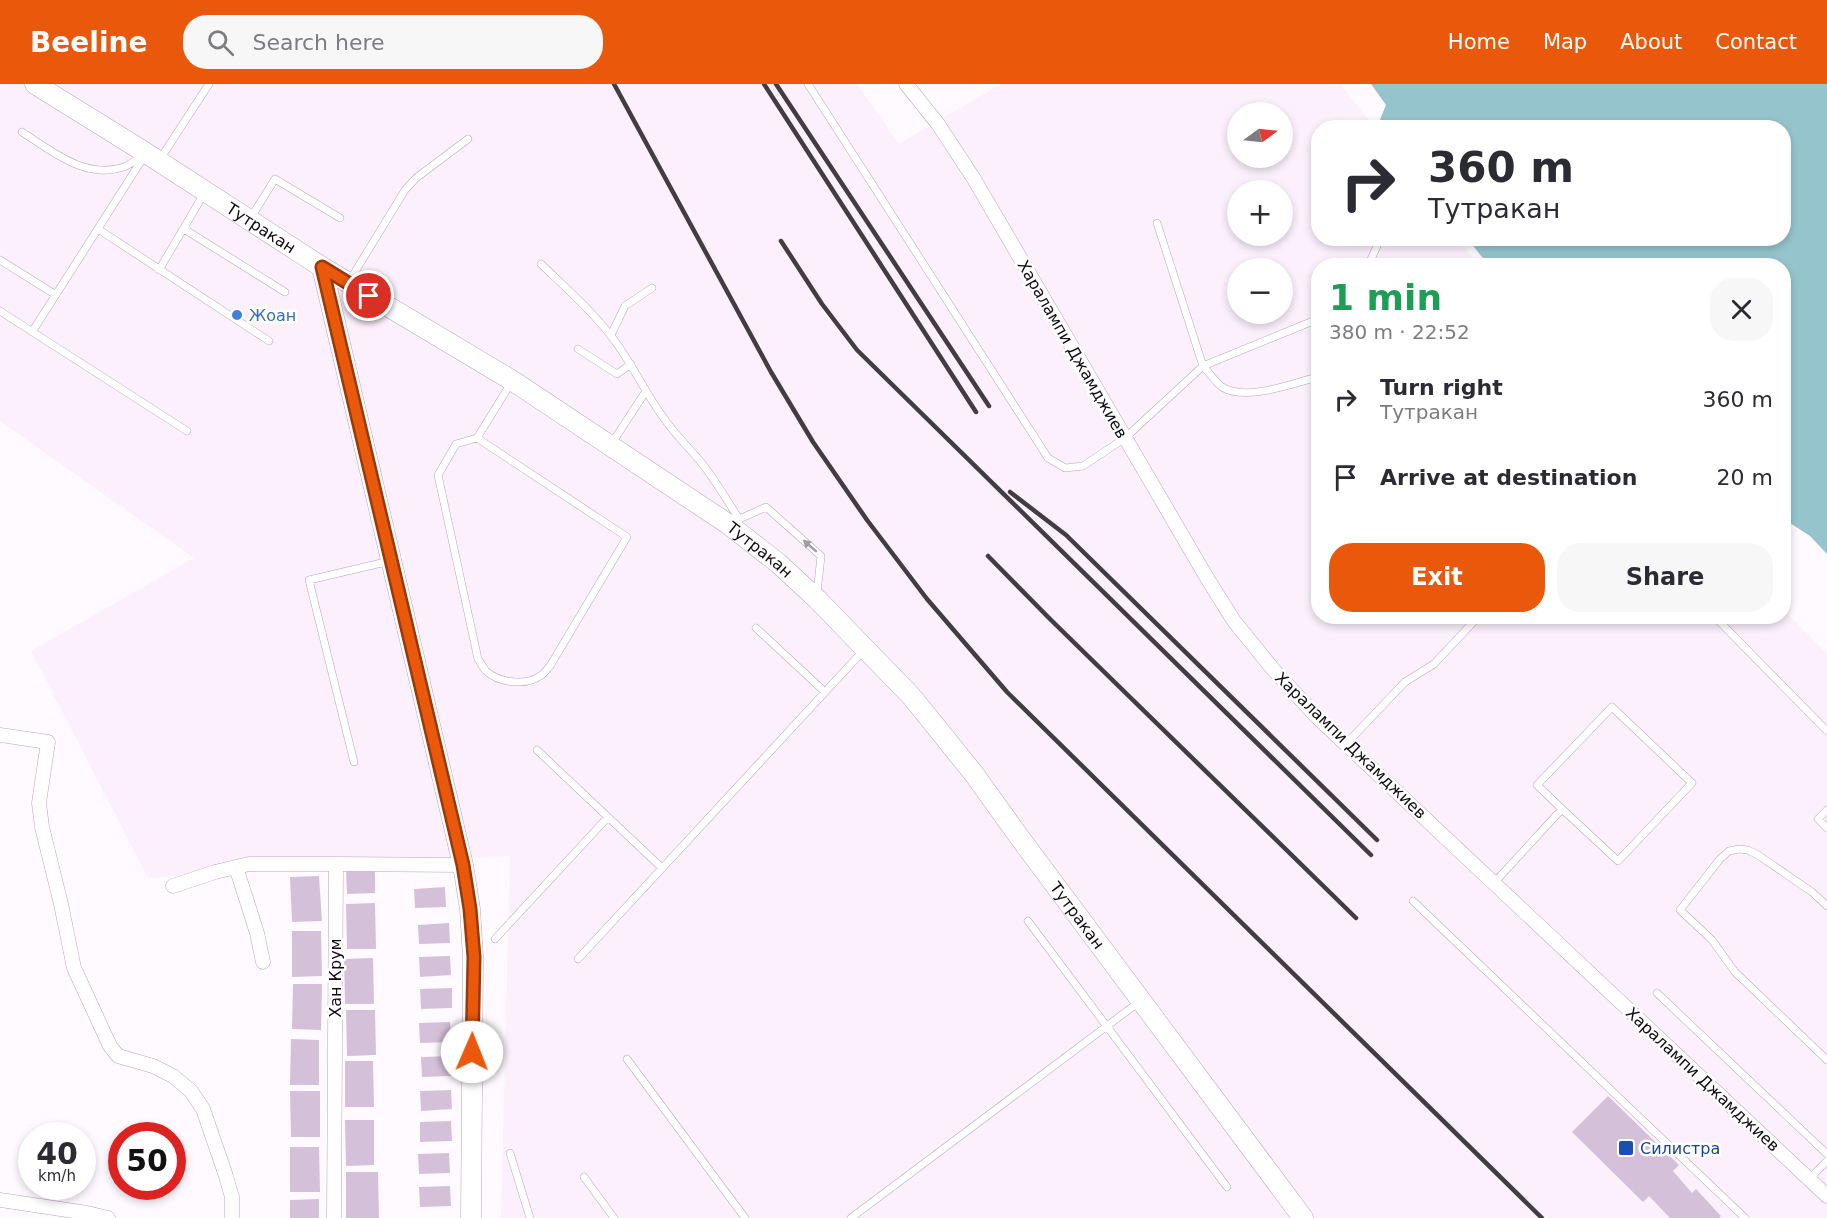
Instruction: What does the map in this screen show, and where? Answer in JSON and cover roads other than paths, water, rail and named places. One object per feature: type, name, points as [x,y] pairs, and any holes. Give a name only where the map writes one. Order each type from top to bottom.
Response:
[{"type":"street","name":"Тутракан","points":[[35,84],[322,267],[513,381],[668,485],[733,521],[817,599],[912,697],[974,774],[1303,1218]]},
{"type":"street","name":"Харалампи Джамджиев","points":[[906,84],[938,124],[974,179],[1207,578],[1234,621],[1272,668],[1317,717],[1827,1196]]},
{"type":"street","points":[[322,267],[463,865],[470,909],[474,957],[471,1218]]},
{"type":"street","points":[[0,735],[48,742],[39,803],[42,827],[62,904],[74,968],[110,1046],[118,1056],[153,1066],[173,1076],[191,1091],[203,1109],[232,1197],[232,1218]]},
{"type":"street","points":[[173,886],[249,864],[463,865]]},
{"type":"street","name":"Хан Крум","points":[[334,1218],[336,864]]},
{"type":"street","points":[[236,867],[257,933],[263,962]]},
{"type":"street","points":[[0,1200],[108,1218]]},
{"type":"lane","points":[[22,132],[71,163],[88,168],[109,170],[125,166],[164,153],[209,84]]},
{"type":"lane","points":[[808,84],[1048,458],[1065,468],[1083,466],[1125,438],[1203,366],[1311,322]]},
{"type":"lane","points":[[348,283],[405,190],[416,178],[468,139]]},
{"type":"lane","points":[[32,332],[98,230],[153,158]]},
{"type":"lane","points":[[249,219],[275,179],[340,218]]},
{"type":"lane","points":[[159,270],[206,191]]},
{"type":"lane","points":[[1157,223],[1203,366],[1223,387],[1241,393],[1260,392],[1311,379]]},
{"type":"lane","points":[[184,229],[285,292]]},
{"type":"lane","points":[[98,230],[268,341]]},
{"type":"lane","points":[[1372,258],[1377,246]]},
{"type":"lane","points":[[0,260],[56,295]]},
{"type":"lane","points":[[541,264],[611,335],[670,428],[716,482],[733,521],[766,507],[821,556],[817,599]]},
{"type":"lane","points":[[611,335],[625,306],[652,288]]},
{"type":"lane","points":[[0,311],[186,432]]},
{"type":"lane","points":[[578,350],[617,374],[631,364]]},
{"type":"lane","points":[[477,438],[627,537],[550,666],[540,676],[527,681],[510,682],[496,677],[486,671],[478,659],[438,475],[456,444],[477,438],[513,381]]},
{"type":"lane","points":[[610,445],[646,391]]},
{"type":"lane","points":[[354,762],[309,580],[390,561]]},
{"type":"lane","points":[[1346,744],[1405,682],[1434,664],[1472,624]]},
{"type":"lane","points":[[1722,624],[1827,731]]},
{"type":"lane","points":[[756,628],[825,692]]},
{"type":"lane","points":[[579,959],[865,649]]},
{"type":"lane","points":[[1612,707],[1692,783],[1618,861],[1562,808],[1538,785],[1612,707]]},
{"type":"lane","points":[[537,750],[662,868]]},
{"type":"lane","points":[[1494,883],[1562,808]]},
{"type":"lane","points":[[1827,810],[1818,819],[1827,828]]},
{"type":"lane","points":[[495,939],[608,817]]},
{"type":"lane","points":[[1827,906],[1812,892],[1758,855],[1748,850],[1738,849],[1729,851],[1720,859],[1680,910],[1712,940],[1735,972],[1827,1060]]},
{"type":"lane","points":[[1413,901],[1744,1218]]},
{"type":"lane","points":[[1028,921],[1227,1187]]},
{"type":"lane","points":[[1658,993],[1827,1154]]},
{"type":"lane","points":[[851,1218],[1140,1000]]},
{"type":"lane","points":[[627,1059],[745,1218]]},
{"type":"lane","points":[[510,1153],[530,1218]]},
{"type":"lane","points":[[1809,1179],[1827,1161]]},
{"type":"lane","points":[[584,1177],[614,1218]]},
{"type":"water","points":[[1371,84],[1827,84],[1827,554],[1810,536],[1791,524],[1791,258],[1483,258],[1473,246],[1791,246],[1791,120],[1380,120],[1386,105]]},
{"type":"railway","points":[[614,84],[771,372],[813,442],[867,520],[927,599],[1007,692],[1542,1218]]},
{"type":"railway","points":[[764,84],[976,412]]},
{"type":"railway","points":[[776,84],[989,406]]},
{"type":"railway","points":[[781,241],[822,304],[857,350],[1371,855]]},
{"type":"railway","points":[[1010,492],[1066,535],[1377,840]]},
{"type":"railway","points":[[988,556],[1356,918]]},
{"type":"place","name":"Жоан","points":[[237,315]]},
{"type":"place","name":"Силистра","points":[[1626,1148]]}]
